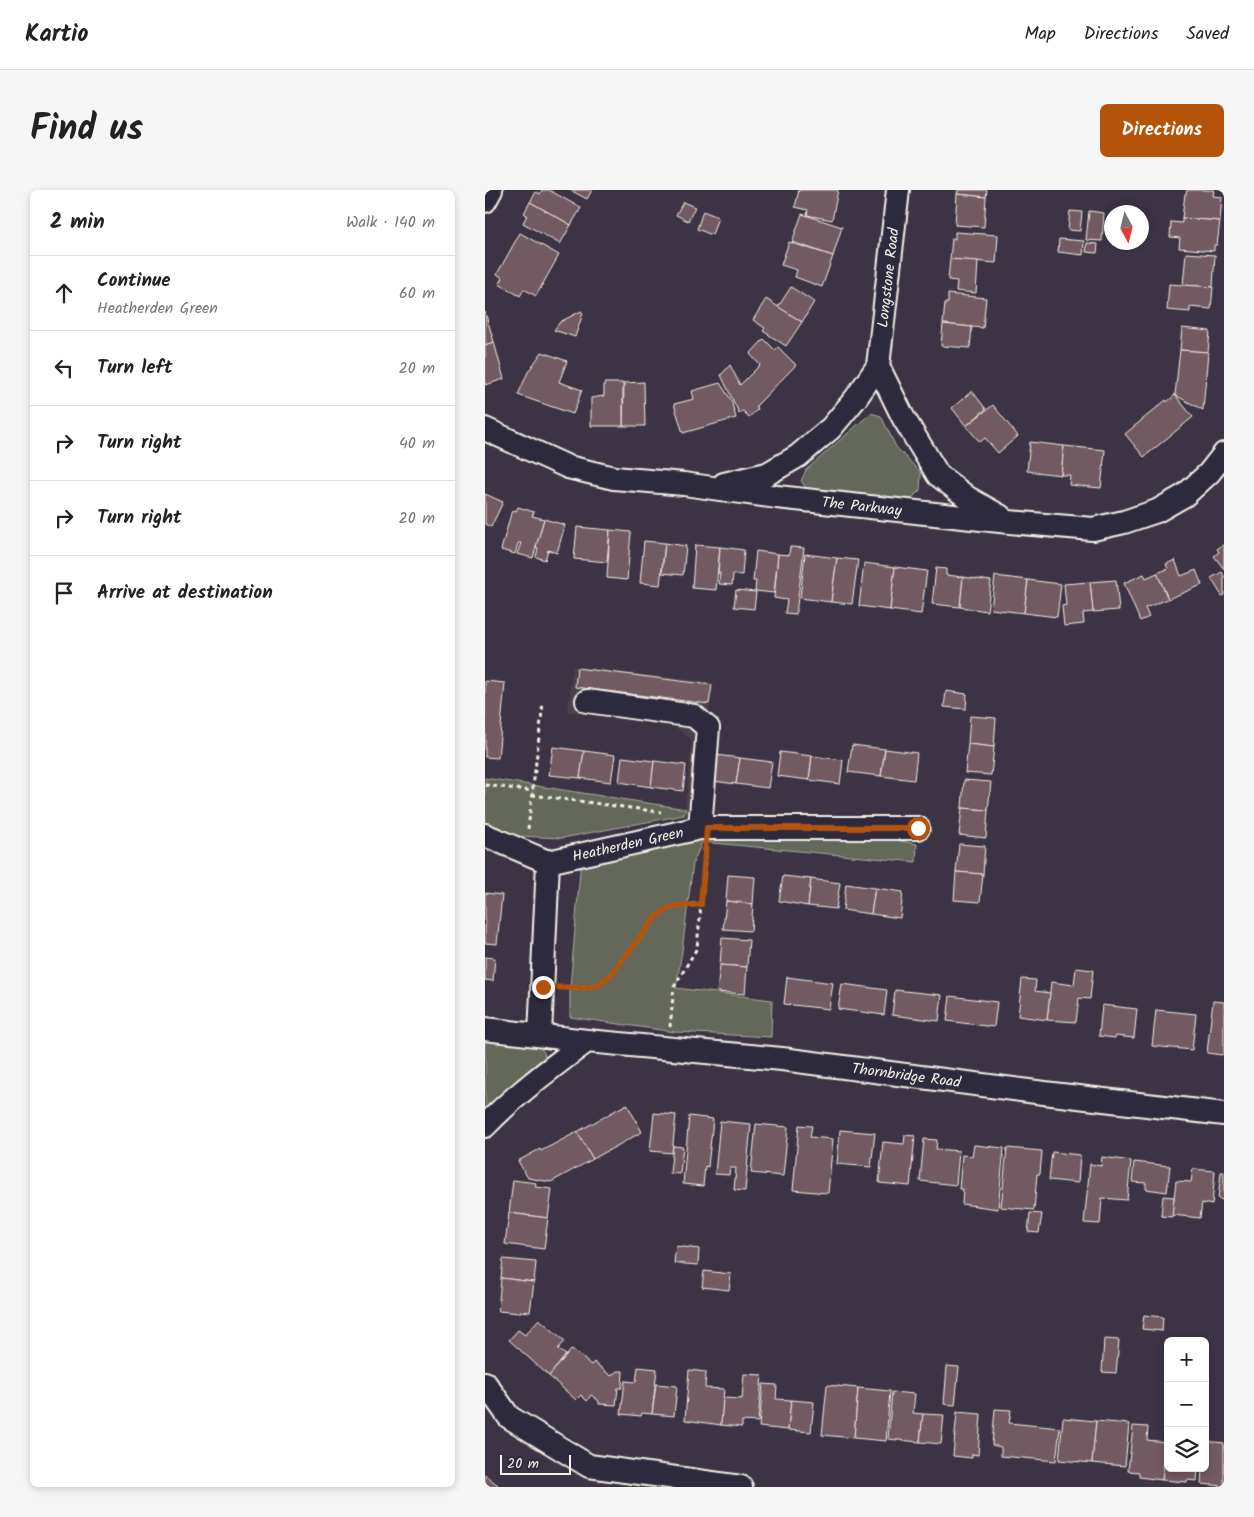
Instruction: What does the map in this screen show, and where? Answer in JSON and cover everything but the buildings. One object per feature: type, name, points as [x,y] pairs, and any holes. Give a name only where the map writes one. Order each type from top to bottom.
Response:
[{"type":"street","points":[[485,201],[491,190]]},
{"type":"street","name":"Longstone Road","points":[[878,366],[898,190]]},
{"type":"street","points":[[684,484],[726,484],[767,474],[798,456],[831,428],[856,398],[878,366],[903,417],[938,475],[968,498],[1009,522]]},
{"type":"street","name":"The Parkway","points":[[485,429],[568,467],[614,478],[684,484],[777,497],[1009,522],[1093,529],[1124,522],[1157,511],[1185,495],[1209,472],[1224,454]]},
{"type":"street","points":[[587,701],[694,716],[708,728],[697,829]]},
{"type":"street","name":"Heatherden Green","points":[[548,862],[697,829],[918,828]]},
{"type":"street","points":[[485,835],[548,862],[540,1035]]},
{"type":"street","name":"Thornbridge Road","points":[[485,1029],[587,1042],[781,1059],[1043,1094],[1224,1114]]},
{"type":"street","points":[[485,1126],[505,1105],[530,1084],[587,1042]]},
{"type":"street","points":[[485,1383],[509,1417],[589,1466],[741,1487]]},
{"type":"path","points":[[526,852],[543,703]]},
{"type":"path","points":[[485,786],[662,812],[697,829],[701,904],[697,948],[674,987],[667,1048]]},
{"type":"path","points":[[543,987],[583,988],[599,985],[612,973],[657,916],[672,907],[701,904]]},
{"type":"shaded area","points":[[573,667],[712,682],[703,779],[704,813],[684,820],[692,741],[674,726],[567,711]]},
{"type":"green space","points":[[871,413],[881,416],[896,447],[921,473],[920,490],[909,501],[809,492],[801,481],[806,470]]},
{"type":"green space","points":[[485,778],[686,809],[684,815],[562,838],[517,836],[485,822]]},
{"type":"green space","points":[[835,829],[917,844],[916,862],[702,842],[693,863],[676,988],[772,1000],[771,1037],[675,1032],[570,1017],[570,988],[581,860],[627,844]]},
{"type":"green space","points":[[485,1041],[540,1047],[544,1052],[545,1058],[542,1065],[514,1084],[485,1108]]},
{"type":"route","points":[[543,987],[583,988],[599,985],[612,973],[657,916],[672,907],[701,904],[707,828],[918,828]]}]
